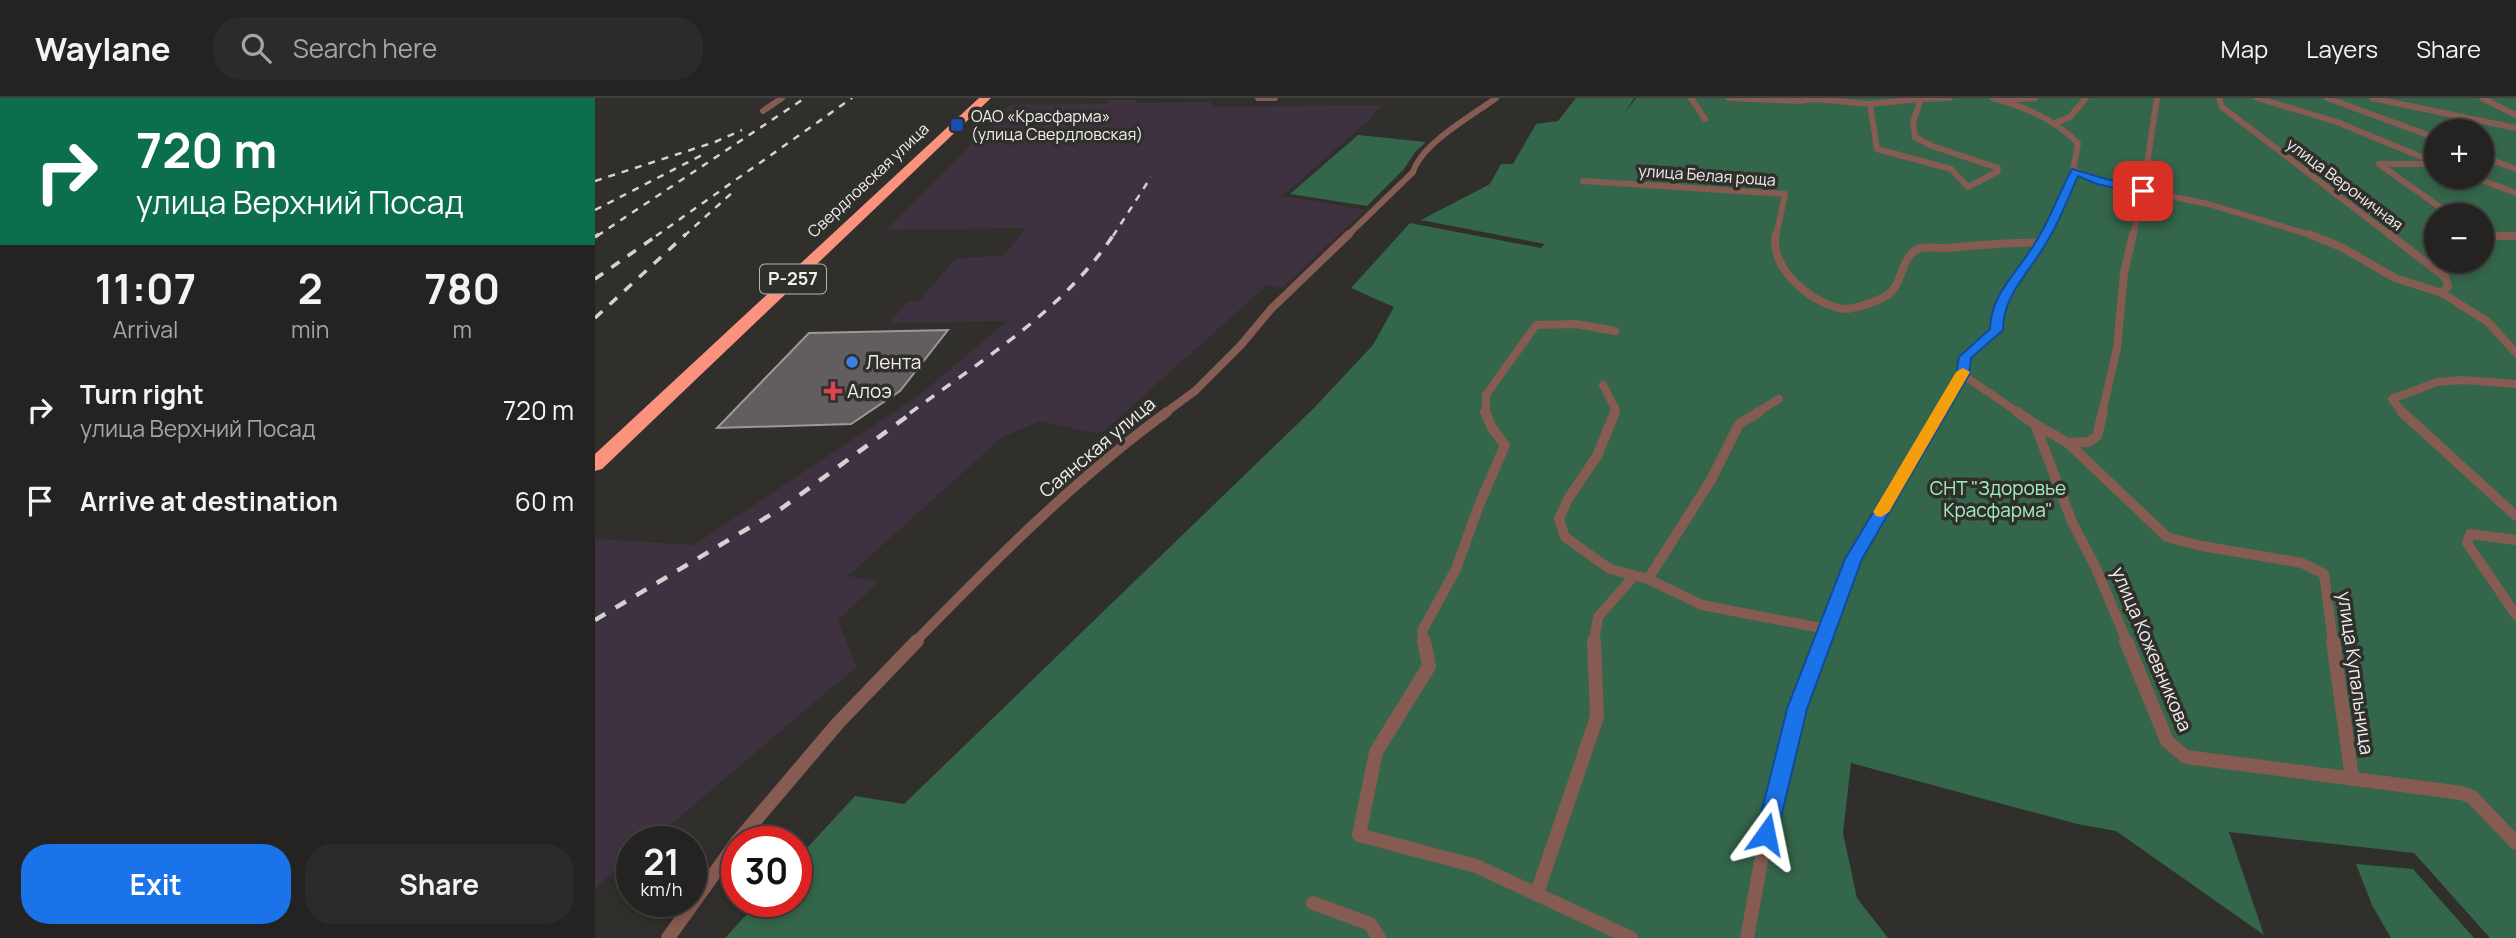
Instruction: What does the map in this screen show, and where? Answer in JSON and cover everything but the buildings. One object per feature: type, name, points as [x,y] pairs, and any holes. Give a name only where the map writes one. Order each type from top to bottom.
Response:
[{"type":"highway","name":"Свердловская улица","points":[[595,465],[985,98]]},
{"type":"street","points":[[763,111],[782,98]]},
{"type":"street","points":[[1258,98],[1275,98]]},
{"type":"street","name":"Саянская улица","points":[[751,826],[838,723],[988,567],[1129,440],[1195,391],[1241,345],[1271,309],[1413,172],[1416,162],[1437,141],[1496,98]]},
{"type":"street","points":[[1691,98],[1705,120]]},
{"type":"street","points":[[1729,98],[1870,101],[1950,98]]},
{"type":"street","points":[[1997,99],[2035,98]]},
{"type":"street","points":[[2055,123],[2070,117],[2086,98]]},
{"type":"street","points":[[2069,443],[2089,443],[2097,436],[2117,348],[2124,273],[2143,191],[2157,98]]},
{"type":"street","name":"улица Вероничная","points":[[2219,98],[2222,107],[2277,151],[2445,277],[2448,286],[2442,293]]},
{"type":"street","points":[[2257,98],[2337,122],[2424,158]]},
{"type":"street","points":[[2327,98],[2424,134]]},
{"type":"street","points":[[2372,98],[2516,128]]},
{"type":"street","points":[[2482,98],[2516,115]]},
{"type":"street","points":[[1870,101],[1877,149],[1951,169],[1968,187],[1997,172],[1998,168],[1932,146],[1915,137],[1913,122],[1921,99]]},
{"type":"street","points":[[1747,938],[1771,807],[1797,709],[1853,559],[1963,375],[1965,357],[1997,330],[1997,315],[2003,297],[2041,243],[2076,171],[2078,143],[2055,123],[1997,99]]},
{"type":"street","points":[[2494,161],[2516,169]]},
{"type":"street","points":[[2424,163],[2379,164],[2434,203]]},
{"type":"street","points":[[2076,171],[2101,182],[2208,204],[2287,226],[2341,247],[2395,278],[2442,293],[2488,322],[2516,354]]},
{"type":"street","name":"улица Белая роща","points":[[1583,181],[1785,194],[1774,243],[1776,257],[1801,288],[1816,300],[1847,309],[1887,296],[1902,278],[1907,258],[1919,248],[2006,241],[2041,243]]},
{"type":"street","points":[[2494,185],[2516,193]]},
{"type":"street","points":[[2494,236],[2516,236]]},
{"type":"street","points":[[1615,331],[1560,322],[1536,325],[1486,395],[1483,409],[1489,424],[1505,445],[1455,569],[1422,631],[1429,666],[1376,752],[1359,835],[1476,866],[1631,938]]},
{"type":"street","points":[[1963,375],[2035,424]]},
{"type":"street","points":[[2516,384],[2463,380],[2437,382],[2392,399],[2407,418],[2516,516]]},
{"type":"street","points":[[1603,385],[1616,410],[1597,456],[1568,499],[1559,519],[1565,537],[1610,569],[1641,577],[1702,605],[1826,629]]},
{"type":"street","points":[[1537,893],[1597,716],[1594,635],[1598,617],[1641,577],[1711,480],[1739,424],[1779,399]]},
{"type":"street","name":"улица Купальница","points":[[2035,424],[2069,443],[2167,537],[2202,546],[2302,563],[2324,574],[2352,779]]},
{"type":"street","name":"улица Кожевникова","points":[[2035,424],[2072,522],[2096,568],[2167,741],[2186,757],[2462,793],[2472,797],[2516,843]]},
{"type":"street","points":[[2516,540],[2470,534],[2467,543],[2516,615]]},
{"type":"street","name":"Саянская улица","points":[[668,938],[721,864]]},
{"type":"street","points":[[1313,903],[1370,924],[1379,938]]},
{"type":"shaded area","points":[[1111,100],[1137,100],[1136,103],[1212,102],[1210,107],[1380,105],[1382,107],[1373,113],[1375,115],[1282,196],[1365,210],[1282,288],[1267,285],[1103,432],[1094,433],[1040,421],[1001,438],[848,576],[878,582],[838,620],[856,667],[669,826],[616,826],[616,870],[595,888],[595,539],[694,545],[921,394],[1007,321],[889,323],[908,301],[919,301],[955,259],[1005,255],[1025,228],[886,230],[1010,105],[1108,103]]},
{"type":"green space","name":"СНТ \"Здоровье Красфарма\"","points":[[1576,98],[1634,98],[1625,113],[1636,98],[2516,98],[2516,938],[2490,938],[2414,853],[2229,832],[2264,935],[2116,831],[2077,824],[1851,763],[1843,833],[1857,898],[1888,938],[725,938],[744,917],[812,917],[812,843],[855,796],[904,804],[1315,407],[1373,345],[1394,307],[1351,288],[1410,223],[1541,248],[1545,244],[1421,220],[1490,184],[1501,164],[1513,164],[1536,124],[1558,121]]},
{"type":"green space","points":[[1358,135],[1426,142],[1415,152],[1404,169],[1367,206],[1290,194]]},
{"type":"green space","points":[[2356,864],[2413,869],[2474,938],[2391,938],[2372,905]]},
{"type":"railway","points":[[597,236],[805,98]]},
{"type":"railway","points":[[656,236],[852,98]]},
{"type":"railway","points":[[595,181],[715,142],[742,130]]},
{"type":"railway","points":[[595,210],[704,154]]},
{"type":"railway","points":[[1113,236],[1151,177]]},
{"type":"railway","points":[[684,236],[734,191]]},
{"type":"railway","points":[[595,237],[599,234]]},
{"type":"railway","points":[[595,279],[659,234]]},
{"type":"railway","points":[[595,318],[686,234]]},
{"type":"railway","points":[[910,413],[993,353],[1046,310],[1071,287],[1114,234]]},
{"type":"railway","points":[[595,620],[782,508],[913,412]]},
{"type":"slow traffic","points":[[1881,512],[1963,372]]},
{"type":"place","name":"ОАО «Красфарма» (улица Свердловская)","points":[[957,125]]},
{"type":"place","name":"Лента","points":[[852,362]]},
{"type":"place","name":"Алоэ","points":[[833,391]]},
{"type":"route","points":[[1766,834],[1797,709],[1853,559],[1963,375],[1965,357],[1997,330],[1997,315],[2003,297],[2041,243],[2076,171],[2101,182],[2143,191]]}]
